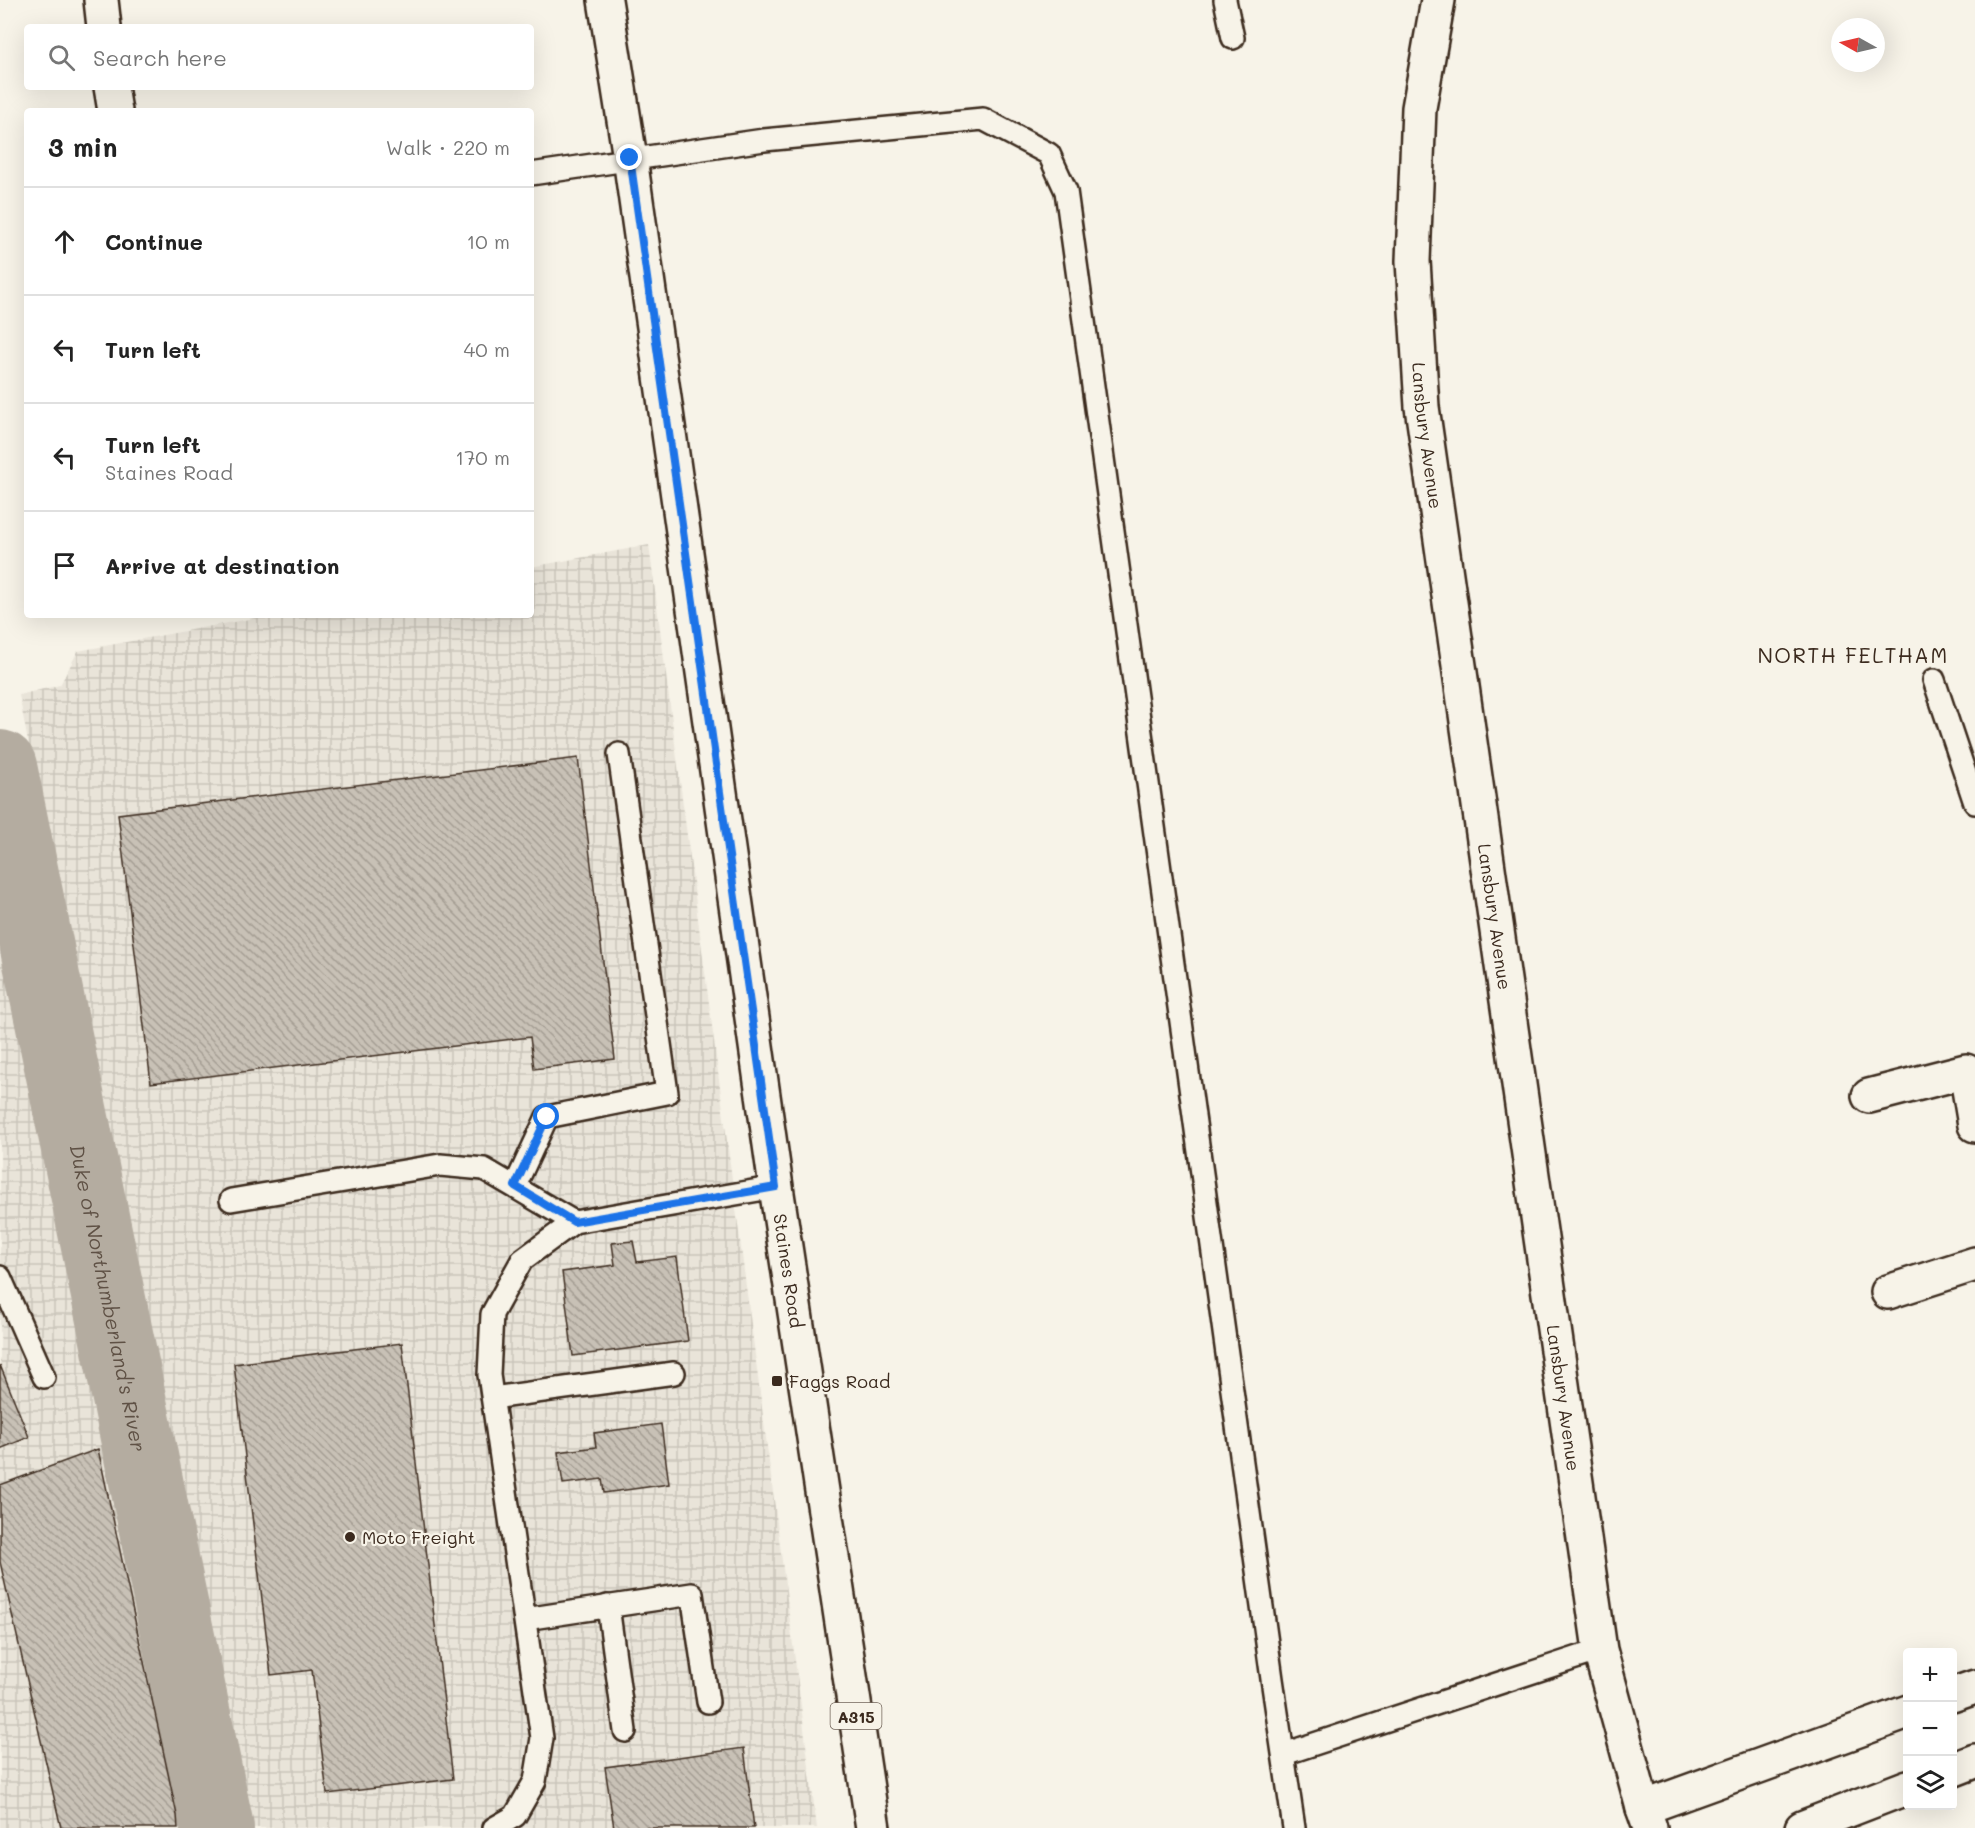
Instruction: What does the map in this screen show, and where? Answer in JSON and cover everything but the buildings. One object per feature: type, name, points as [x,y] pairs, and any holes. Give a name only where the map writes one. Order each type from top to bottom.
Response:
[{"type":"street","points":[[101,0],[104,24]]},
{"type":"street","name":"Staines Road","points":[[605,0],[630,158],[776,1187],[873,1828]]},
{"type":"street","name":"Lansbury Avenue","points":[[1438,0],[1419,108],[1413,261],[1422,407],[1600,1650],[1646,1818]]},
{"type":"street","points":[[112,90],[114,108]]},
{"type":"street","points":[[1869,1096],[1966,1071],[1974,1114]]},
{"type":"street","points":[[1888,1292],[1975,1264]]},
{"type":"street","points":[[1957,1694],[1975,1687]]},
{"type":"street","points":[[1646,1818],[1903,1714]]},
{"type":"street","points":[[1957,1768],[1975,1761]]},
{"type":"street","points":[[1802,1828],[1903,1789]]},
{"type":"lane","points":[[1225,0],[1233,39]]},
{"type":"lane","points":[[534,174],[764,140],[984,119],[1049,154],[1066,191],[1294,1828]]},
{"type":"lane","points":[[1934,680],[1975,803]]},
{"type":"lane","points":[[515,1186],[547,1117],[667,1093],[619,754]]},
{"type":"lane","points":[[231,1200],[440,1165],[484,1169],[574,1222]]},
{"type":"lane","points":[[494,1828],[515,1816],[536,1781],[542,1738],[489,1374],[492,1314],[522,1260],[574,1222],[776,1187]]},
{"type":"lane","points":[[0,1277],[44,1377]]},
{"type":"lane","points":[[493,1398],[674,1373]]},
{"type":"lane","points":[[525,1619],[692,1594],[708,1702]]},
{"type":"lane","points":[[608,1606],[625,1731]]},
{"type":"lane","points":[[1284,1754],[1600,1650]]},
{"type":"shaded area","points":[[649,545],[817,1828],[239,1828],[19,695],[60,685],[78,651],[255,618],[534,618],[534,566]]},
{"type":"shaded area","points":[[0,873],[182,1749],[194,1828],[0,1828]]},
{"type":"waterway","name":"Duke of Northumberland's River","points":[[0,767],[217,1828]]},
{"type":"place","name":"Faggs Road","points":[[777,1381]]},
{"type":"place","name":"Moto Freight","points":[[350,1537]]},
{"type":"district","name":"NORTH FELTHAM","points":[[1853,654]]},
{"type":"route","points":[[547,1117],[515,1186],[574,1222],[776,1187],[630,158]]}]
